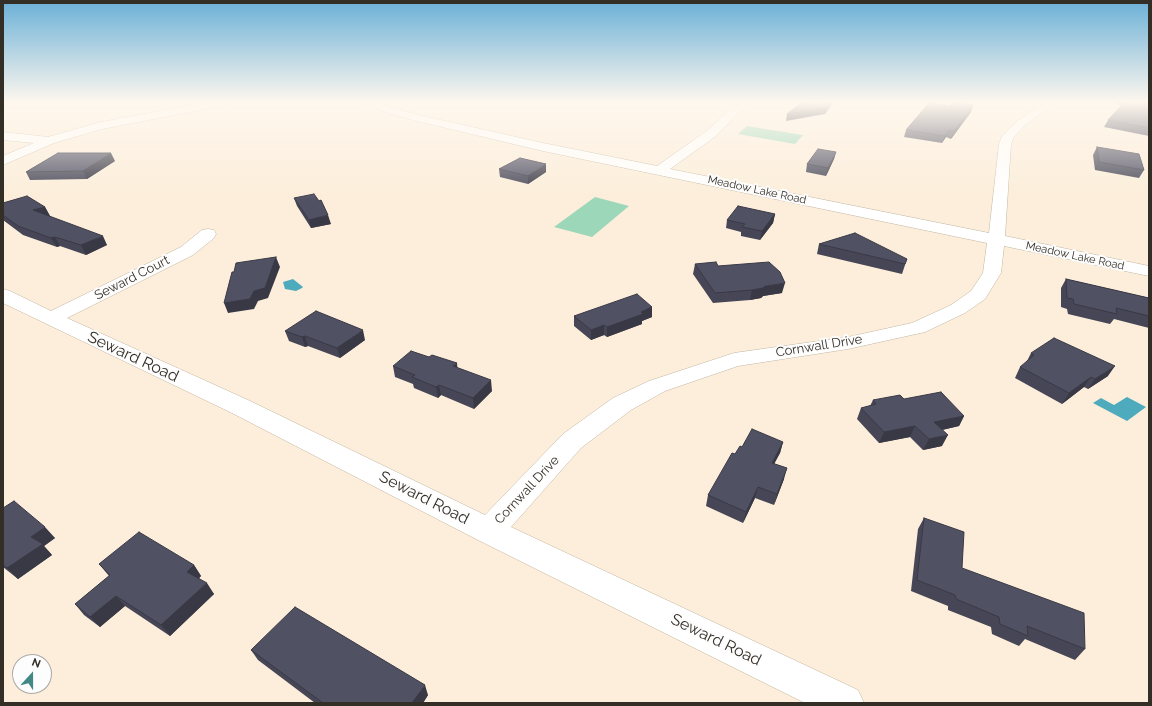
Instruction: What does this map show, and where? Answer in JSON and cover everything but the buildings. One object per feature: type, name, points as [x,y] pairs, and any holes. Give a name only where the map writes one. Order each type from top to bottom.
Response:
[{"type":"street","points":[[3,161],[50,140],[74,134]]},
{"type":"street","name":"Meadow Lake Road","points":[[487,134],[1149,272]]},
{"type":"street","points":[[660,170],[711,134]]},
{"type":"street","name":"Cornwall Drive","points":[[489,531],[572,441],[622,404],[657,386],[734,360],[848,343],[918,328],[958,309],[978,295],[992,273],[1005,144],[1010,134]]},
{"type":"street","points":[[3,136],[50,140]]},
{"type":"street","name":"Seward Court","points":[[52,318],[187,251],[208,234]]},
{"type":"street","name":"Seward Road","points":[[3,295],[239,406],[489,531],[845,703]]},
{"type":"green space","points":[[738,134],[796,134],[803,135],[795,144]]},
{"type":"green space","points":[[595,197],[629,206],[592,237],[554,227]]},
{"type":"water","points":[[293,279],[303,287],[296,291],[285,289],[283,282]]},
{"type":"water","points":[[1127,397],[1146,407],[1127,421],[1093,403],[1101,398],[1114,405]]}]
